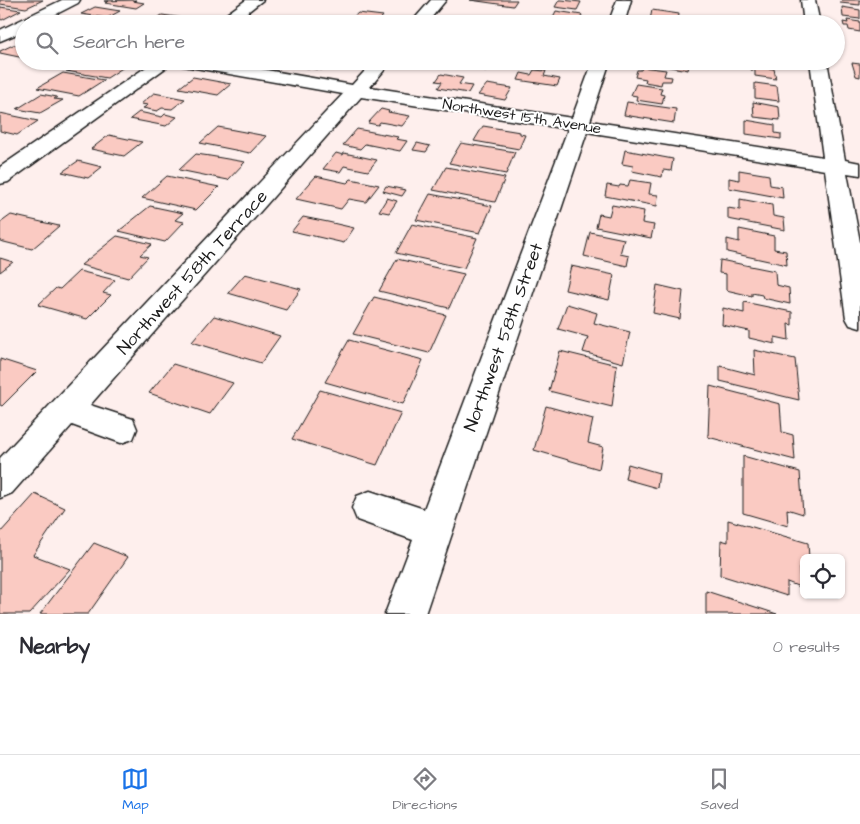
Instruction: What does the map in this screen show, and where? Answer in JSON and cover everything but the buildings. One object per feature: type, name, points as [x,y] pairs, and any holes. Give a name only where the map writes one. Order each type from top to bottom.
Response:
[{"type":"street","points":[[43,15],[73,0]]},
{"type":"street","points":[[234,15],[256,0]]},
{"type":"street","points":[[426,15],[439,0],[455,2]]},
{"type":"street","points":[[619,15],[624,0]]},
{"type":"street","points":[[808,0],[810,15]]},
{"type":"street","points":[[0,177],[154,70]]},
{"type":"street","name":"Northwest 15th Avenue","points":[[236,70],[358,91],[860,169]]},
{"type":"street","name":"Northwest 58th Terrace","points":[[0,482],[376,70]]},
{"type":"street","name":"Northwest 58th Street","points":[[405,614],[599,70]]},
{"type":"street","points":[[819,70],[860,318]]},
{"type":"street","points":[[66,410],[121,429]]},
{"type":"street","points":[[370,508],[434,530]]}]
